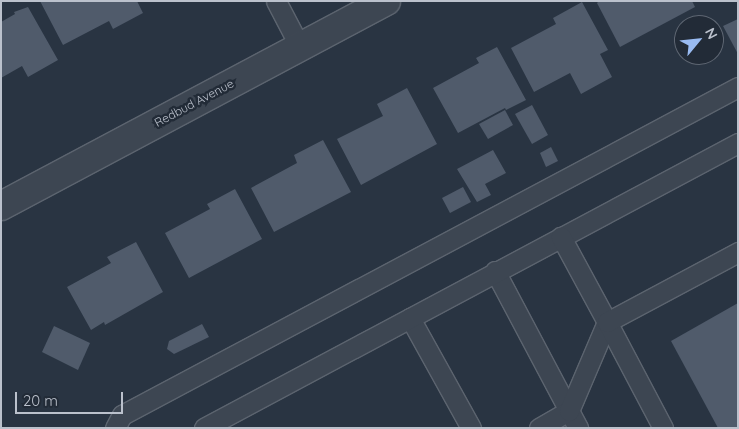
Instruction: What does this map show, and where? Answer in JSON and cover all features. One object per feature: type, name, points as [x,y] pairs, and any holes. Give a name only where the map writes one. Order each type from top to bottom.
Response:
[{"type":"street","name":"Redbud Avenue","points":[[1,206],[386,1]]},
{"type":"lane","points":[[276,1],[300,47]]},
{"type":"lane","points":[[115,428],[122,416],[738,87]]},
{"type":"lane","points":[[204,428],[738,143]]},
{"type":"lane","points":[[561,237],[663,428]]},
{"type":"lane","points":[[539,428],[569,411],[607,322],[738,252]]},
{"type":"lane","points":[[495,271],[578,428]]},
{"type":"lane","points":[[410,318],[471,428]]},
{"type":"building","points":[[40,1],[137,1],[143,13],[113,29],[109,21],[63,45]]},
{"type":"building","points":[[599,1],[692,1],[695,7],[680,15],[674,15],[674,18],[620,47],[597,3]]},
{"type":"building","points":[[582,2],[608,50],[600,54],[612,77],[581,94],[570,73],[534,92],[511,48],[556,24],[553,18]]},
{"type":"building","points":[[28,7],[58,60],[28,77],[22,66],[1,78],[1,22],[15,14],[14,12]]},
{"type":"building","points":[[738,19],[738,54],[724,28],[724,26]]},
{"type":"building","points":[[497,47],[526,100],[506,110],[505,108],[458,133],[433,88],[479,63],[476,58]]},
{"type":"building","points":[[407,88],[437,144],[361,185],[337,139],[383,116],[377,104]]},
{"type":"building","points":[[532,105],[548,135],[532,144],[515,114]]},
{"type":"building","points":[[505,110],[513,125],[488,139],[479,124]]},
{"type":"building","points":[[323,140],[351,192],[274,232],[251,188],[297,163],[294,155]]},
{"type":"building","points":[[551,147],[558,161],[546,167],[540,153]]},
{"type":"building","points":[[493,150],[506,173],[485,184],[491,195],[477,202],[457,169]]},
{"type":"building","points":[[463,187],[471,202],[450,213],[442,198]]},
{"type":"building","points":[[235,189],[262,239],[189,278],[165,233],[210,209],[207,204]]},
{"type":"building","points":[[136,242],[163,292],[105,325],[104,322],[91,330],[67,287],[111,263],[107,257]]},
{"type":"building","points":[[738,303],[738,428],[718,428],[671,341]]},
{"type":"building","points":[[202,324],[209,337],[174,354],[167,349],[169,341]]},
{"type":"building","points":[[54,326],[90,343],[78,370],[42,352]]}]
